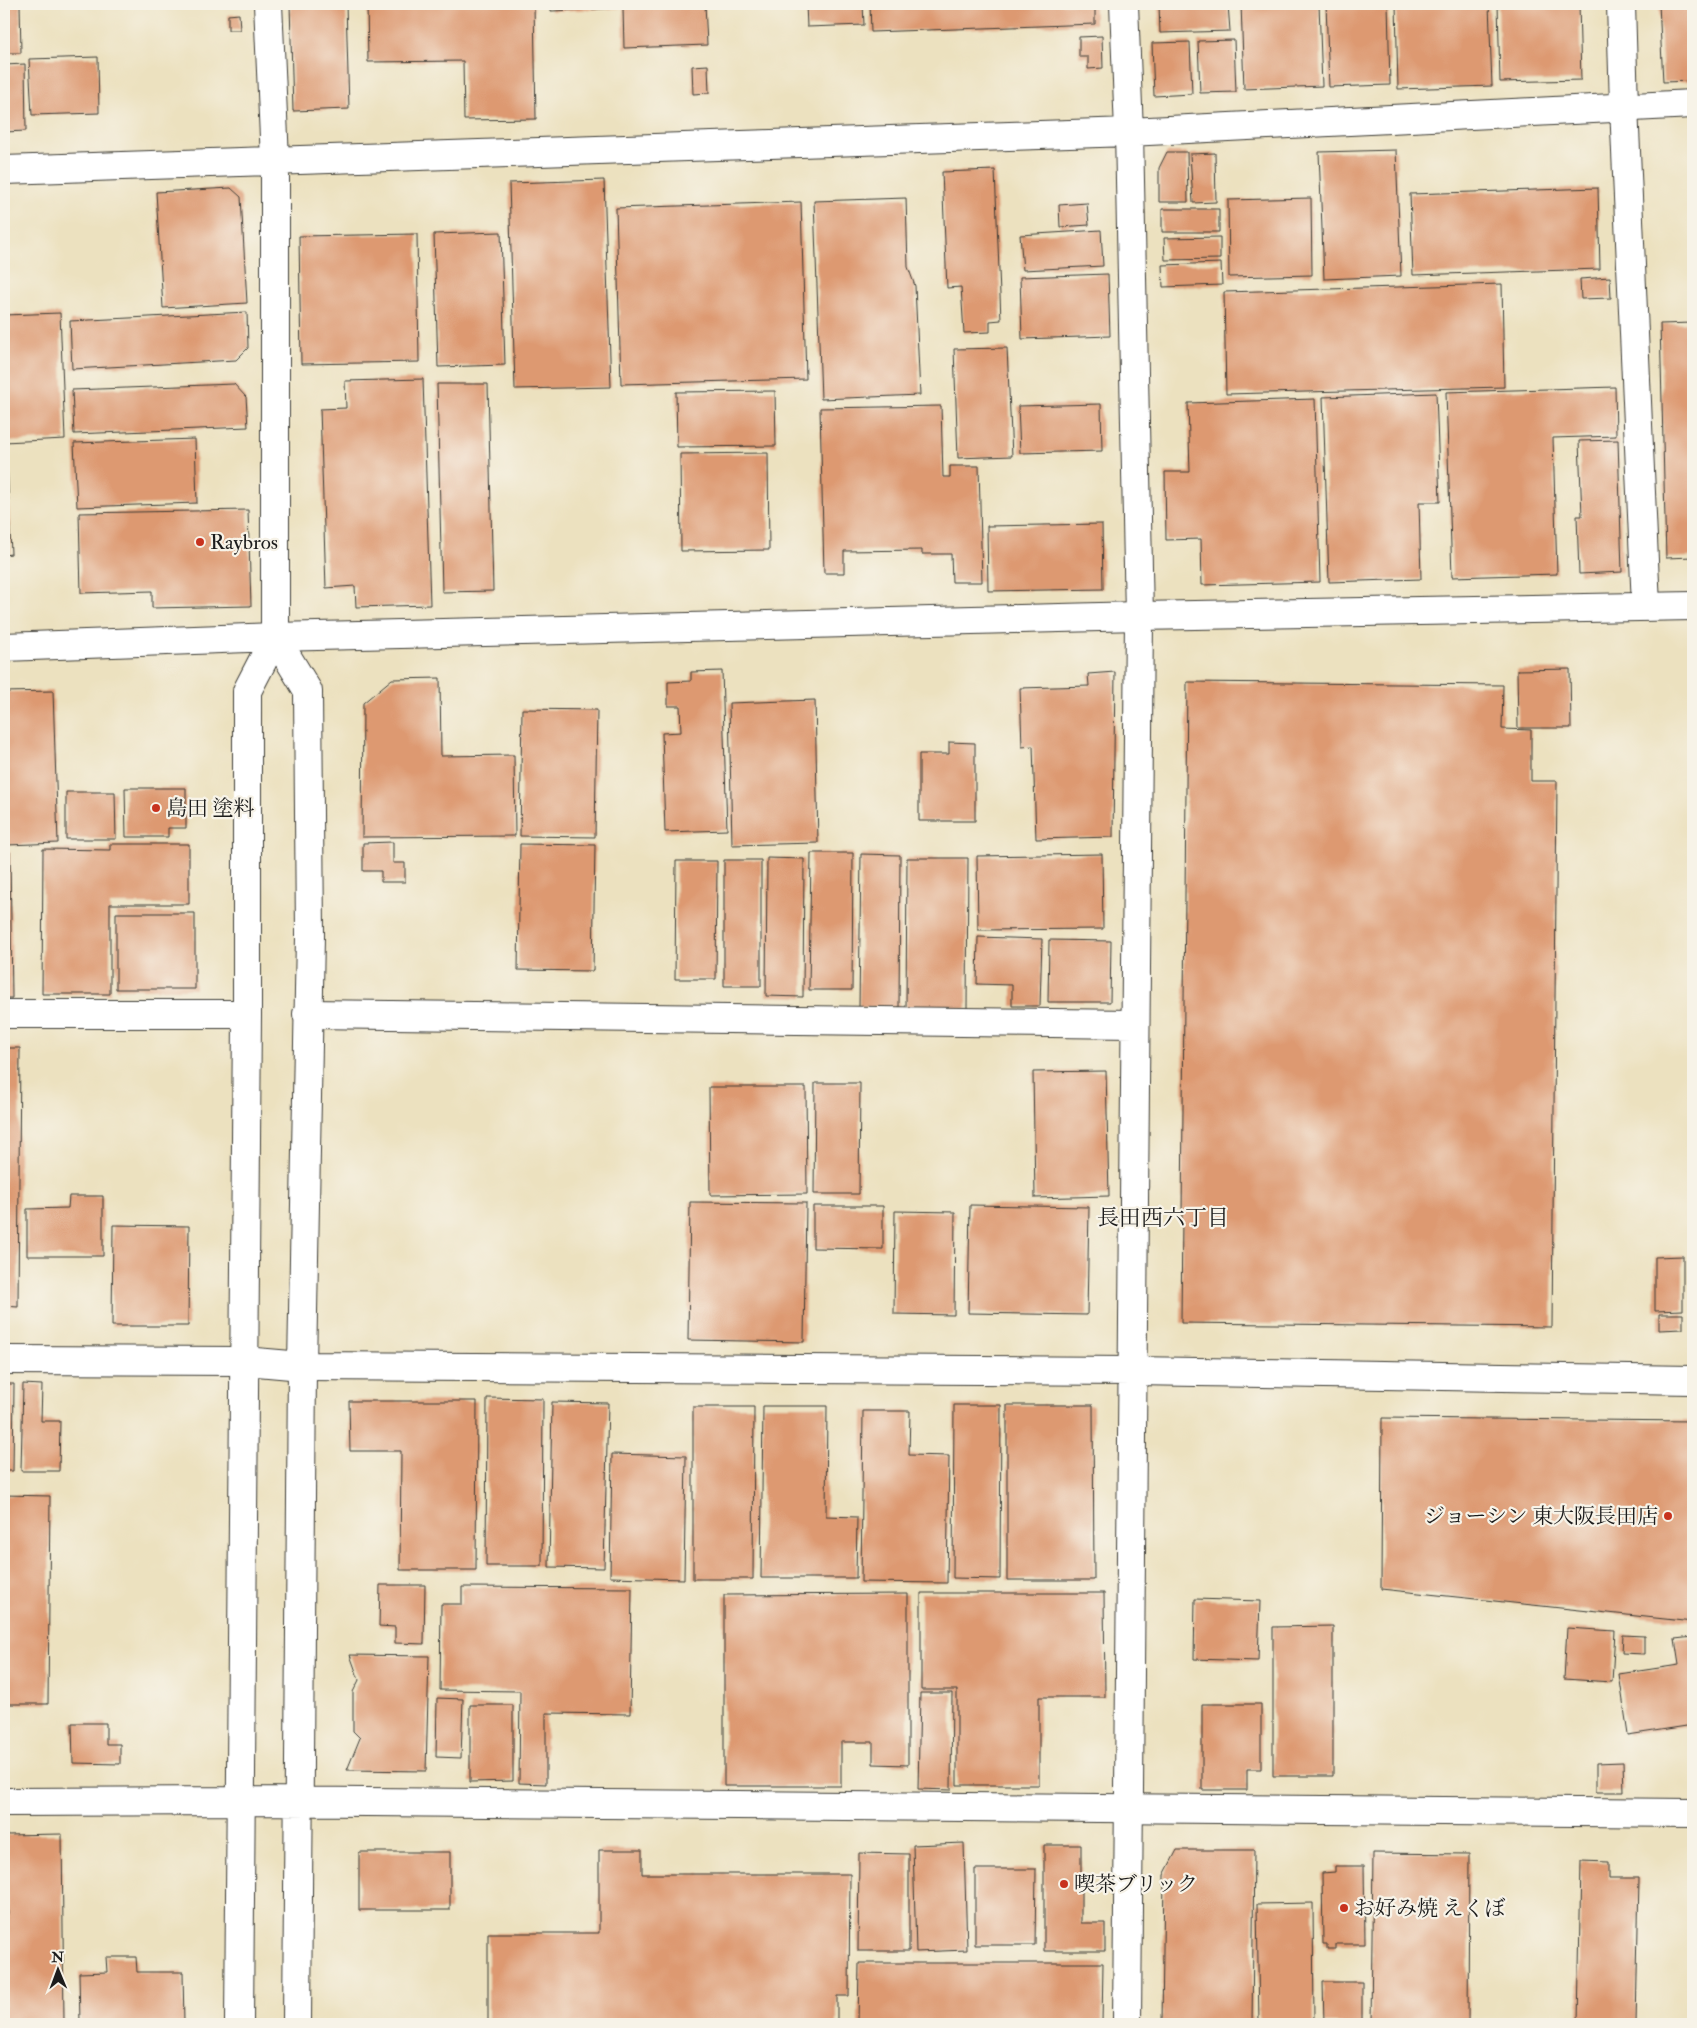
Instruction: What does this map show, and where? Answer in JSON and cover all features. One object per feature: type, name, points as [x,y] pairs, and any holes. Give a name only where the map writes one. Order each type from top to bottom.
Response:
[{"type":"street","points":[[239,2024],[245,1361],[247,691],[275,638],[275,160],[268,4]]},
{"type":"street","points":[[1124,4],[1129,132],[1139,616],[1134,1024],[1127,2024]]},
{"type":"street","points":[[1621,4],[1646,606]]},
{"type":"street","points":[[4,170],[1129,132],[1693,104]]},
{"type":"street","points":[[4,647],[275,638],[1139,616],[1693,606]]},
{"type":"street","points":[[275,638],[308,691],[310,936],[307,1014],[302,1366],[297,2024]]},
{"type":"street","points":[[4,1014],[247,1014]]},
{"type":"street","points":[[307,1014],[1134,1024]]},
{"type":"street","points":[[4,1360],[245,1361],[302,1366],[1133,1371],[1693,1380]]},
{"type":"street","points":[[4,1802],[240,1801],[1693,1812]]},
{"type":"building","points":[[4,4],[20,4],[21,53],[4,53]]},
{"type":"building","points":[[290,4],[346,4],[349,109],[293,111]]},
{"type":"building","points":[[367,4],[534,4],[536,119],[464,120],[463,61],[368,62]]},
{"type":"building","points":[[551,4],[705,4],[707,45],[624,48],[623,8],[551,11]]},
{"type":"building","points":[[806,4],[863,4],[864,25],[807,27]]},
{"type":"building","points":[[870,4],[1095,4],[1095,24],[871,32]]},
{"type":"building","points":[[1159,4],[1228,4],[1230,31],[1160,33]]},
{"type":"building","points":[[1241,4],[1319,4],[1322,86],[1244,89]]},
{"type":"building","points":[[1326,4],[1388,4],[1390,85],[1329,87]]},
{"type":"building","points":[[1396,4],[1489,4],[1492,86],[1398,89]]},
{"type":"building","points":[[1498,4],[1579,4],[1581,80],[1500,82]]},
{"type":"building","points":[[1659,4],[1693,4],[1693,81],[1663,82]]},
{"type":"building","points":[[239,14],[240,30],[228,30],[228,15]]},
{"type":"building","points":[[1102,36],[1103,68],[1088,69],[1088,57],[1079,57],[1079,37]]},
{"type":"building","points":[[1234,40],[1236,92],[1200,93],[1198,41]]},
{"type":"building","points":[[1190,42],[1192,94],[1154,96],[1152,43]]},
{"type":"building","points":[[98,57],[99,113],[32,115],[29,59]]},
{"type":"building","points":[[25,64],[26,131],[4,132],[4,65]]},
{"type":"building","points":[[708,65],[709,93],[693,94],[692,66]]},
{"type":"building","points":[[1396,150],[1401,276],[1324,279],[1319,152]]},
{"type":"building","points":[[1167,152],[1187,152],[1188,202],[1159,202],[1159,168]]},
{"type":"building","points":[[1215,153],[1216,202],[1193,203],[1190,154]]},
{"type":"building","points":[[995,170],[1001,320],[990,321],[990,332],[964,333],[961,287],[947,288],[942,172]]},
{"type":"building","points":[[604,180],[611,387],[515,389],[509,183]]},
{"type":"building","points":[[231,188],[241,197],[247,303],[163,308],[156,192]]},
{"type":"building","points":[[1598,188],[1600,269],[1413,275],[1410,194]]},
{"type":"building","points":[[906,198],[908,267],[915,286],[920,395],[821,399],[814,201]]},
{"type":"building","points":[[1311,198],[1312,275],[1229,277],[1228,200]]},
{"type":"building","points":[[801,202],[806,379],[621,384],[616,208]]},
{"type":"building","points":[[1087,203],[1089,225],[1060,227],[1059,205]]},
{"type":"building","points":[[1162,209],[1219,209],[1219,232],[1162,232]]},
{"type":"building","points":[[1101,230],[1103,266],[1023,270],[1020,235]]},
{"type":"building","points":[[501,232],[505,365],[438,367],[434,234]]},
{"type":"building","points":[[417,234],[419,362],[301,364],[299,236]]},
{"type":"building","points":[[1220,237],[1220,259],[1165,260],[1164,238]]},
{"type":"building","points":[[1221,263],[1222,285],[1163,287],[1162,265]]},
{"type":"building","points":[[1108,274],[1110,336],[1022,339],[1020,277]]},
{"type":"building","points":[[1610,277],[1611,298],[1581,299],[1580,279]]},
{"type":"building","points":[[1502,284],[1504,387],[1226,394],[1224,292]]},
{"type":"building","points":[[247,312],[248,348],[236,360],[72,369],[70,321]]},
{"type":"building","points":[[60,313],[65,439],[4,442],[4,315]]},
{"type":"building","points":[[1693,323],[1693,557],[1666,558],[1660,324]]},
{"type":"building","points":[[1007,348],[1012,456],[958,458],[954,349]]},
{"type":"building","points":[[423,379],[430,605],[356,607],[355,586],[326,588],[320,409],[346,408],[345,381]]},
{"type":"building","points":[[234,384],[246,397],[248,427],[74,434],[72,390]]},
{"type":"building","points":[[437,384],[488,384],[493,591],[442,592]]},
{"type":"building","points":[[1615,387],[1616,436],[1553,438],[1557,574],[1452,577],[1446,392]]},
{"type":"building","points":[[775,391],[776,446],[677,447],[676,392]]},
{"type":"building","points":[[1436,393],[1440,502],[1419,502],[1421,579],[1329,582],[1323,397]]},
{"type":"building","points":[[1315,399],[1320,582],[1202,585],[1201,539],[1166,540],[1165,472],[1190,472],[1188,403]]},
{"type":"building","points":[[1101,404],[1102,451],[1020,453],[1018,406]]},
{"type":"building","points":[[941,406],[943,477],[950,477],[950,466],[979,466],[982,582],[952,582],[951,554],[922,554],[922,550],[844,551],[844,573],[824,573],[820,408]]},
{"type":"building","points":[[195,439],[197,503],[77,507],[74,443]]},
{"type":"building","points":[[1618,440],[1622,572],[1579,574],[1577,516],[1582,516],[1579,441]]},
{"type":"building","points":[[768,453],[769,550],[681,551],[680,454]]},
{"type":"building","points":[[7,460],[11,554],[4,555],[4,461]]},
{"type":"building","name":"Raybros","points":[[248,510],[251,606],[152,608],[152,591],[81,593],[79,513]]},
{"type":"building","points":[[1102,524],[1103,589],[988,591],[987,526]]},
{"type":"building","points":[[1570,669],[1571,728],[1518,728],[1517,670]]},
{"type":"building","points":[[722,671],[727,830],[665,832],[662,733],[681,732],[680,706],[668,706],[668,682],[691,681],[691,672]]},
{"type":"building","points":[[1115,672],[1113,837],[1036,839],[1033,746],[1022,747],[1020,688],[1089,686],[1088,674]]},
{"type":"building","points":[[440,678],[441,756],[514,755],[515,836],[362,837],[363,703],[392,679]]},
{"type":"building","points":[[1187,682],[1503,685],[1502,729],[1531,730],[1531,781],[1557,781],[1552,1327],[1181,1323]]},
{"type":"building","points":[[53,691],[58,843],[7,845],[4,692]]},
{"type":"building","points":[[815,700],[818,843],[732,845],[729,703]]},
{"type":"building","points":[[522,709],[597,710],[595,837],[520,836]]},
{"type":"building","points":[[949,742],[975,743],[975,821],[919,821],[919,754],[949,754]]},
{"type":"building","name":"島田 塗料","points":[[125,788],[186,788],[186,828],[168,828],[168,837],[126,837]]},
{"type":"building","points":[[66,792],[115,792],[116,839],[66,839]]},
{"type":"building","points":[[393,842],[393,863],[405,863],[405,882],[381,882],[381,871],[363,871],[363,843]]},
{"type":"building","points":[[110,844],[189,844],[189,904],[110,904],[110,994],[42,994],[43,849],[110,850]]},
{"type":"building","points":[[520,844],[595,845],[593,971],[518,970]]},
{"type":"building","points":[[4,852],[10,852],[12,998],[4,998]]},
{"type":"building","points":[[811,853],[853,853],[852,990],[809,990]]},
{"type":"building","points":[[861,854],[900,855],[899,1008],[859,1007]]},
{"type":"building","points":[[1102,854],[1103,929],[978,930],[977,856]]},
{"type":"building","points":[[767,858],[804,859],[803,997],[766,996]]},
{"type":"building","points":[[907,858],[968,858],[967,1009],[906,1009]]},
{"type":"building","points":[[724,860],[761,860],[761,986],[724,986]]},
{"type":"building","points":[[676,861],[717,861],[716,979],[675,979]]},
{"type":"building","points":[[116,913],[195,913],[195,989],[116,989]]},
{"type":"building","points":[[978,937],[1042,939],[1040,1006],[1012,1006],[1012,985],[977,984]]},
{"type":"building","points":[[1049,940],[1111,941],[1110,1002],[1048,1002]]},
{"type":"building","points":[[4,1048],[20,1048],[18,1307],[4,1306]]},
{"type":"building","points":[[1106,1071],[1109,1196],[1035,1198],[1033,1072]]},
{"type":"building","points":[[815,1083],[860,1083],[859,1194],[814,1194]]},
{"type":"building","points":[[709,1087],[806,1087],[807,1194],[710,1195]]},
{"type":"building","points":[[69,1196],[103,1196],[103,1256],[27,1256],[27,1209],[68,1208]]},
{"type":"building","points":[[690,1202],[806,1203],[804,1342],[688,1340]]},
{"type":"building","points":[[970,1205],[1089,1207],[1087,1315],[968,1313]]},
{"type":"building","points":[[813,1206],[883,1206],[883,1249],[813,1248]]},
{"type":"building","points":[[895,1211],[955,1212],[954,1315],[894,1314]]},
{"type":"building","points":[[113,1225],[189,1226],[188,1326],[112,1326]]},
{"type":"building","points":[[1683,1256],[1683,1310],[1655,1311],[1655,1257]]},
{"type":"building","points":[[1659,1314],[1683,1314],[1683,1329],[1659,1330]]},
{"type":"building","points":[[4,1384],[14,1384],[13,1471],[4,1471]]},
{"type":"building","points":[[23,1384],[42,1385],[41,1421],[60,1421],[59,1471],[21,1471]]},
{"type":"building","points":[[487,1398],[543,1399],[542,1566],[486,1566]]},
{"type":"building","points":[[349,1401],[477,1401],[476,1570],[400,1570],[401,1451],[350,1451]]},
{"type":"building","points":[[552,1402],[608,1403],[604,1568],[549,1567]]},
{"type":"building","points":[[954,1405],[1001,1405],[1000,1579],[953,1578]]},
{"type":"building","points":[[1007,1405],[1093,1405],[1094,1580],[1007,1580]]},
{"type":"building","points":[[763,1406],[827,1406],[826,1516],[857,1517],[856,1578],[761,1578]]},
{"type":"building","points":[[693,1407],[754,1407],[753,1579],[693,1579]]},
{"type":"building","points":[[863,1411],[910,1411],[909,1455],[949,1456],[947,1583],[861,1582]]},
{"type":"building","points":[[1382,1418],[1693,1421],[1693,1622],[1381,1589]]},
{"type":"building","points":[[612,1454],[686,1456],[684,1579],[610,1577]]},
{"type":"building","points":[[4,1495],[50,1496],[48,1704],[4,1704]]},
{"type":"building","points":[[380,1585],[425,1585],[424,1644],[395,1643],[395,1627],[379,1626]]},
{"type":"building","points":[[462,1587],[632,1588],[630,1714],[546,1713],[546,1784],[519,1783],[520,1691],[440,1690],[441,1604],[462,1604]]},
{"type":"building","points":[[921,1593],[1104,1593],[1105,1697],[1039,1697],[1039,1785],[957,1785],[957,1690],[921,1690]]},
{"type":"building","points":[[908,1594],[908,1765],[873,1764],[873,1742],[841,1742],[841,1786],[724,1786],[724,1595]]},
{"type":"building","points":[[1195,1599],[1260,1601],[1258,1661],[1194,1659]]},
{"type":"building","points":[[1333,1626],[1333,1776],[1273,1776],[1273,1627]]},
{"type":"building","points":[[1567,1628],[1615,1631],[1612,1682],[1564,1679]]},
{"type":"building","points":[[1623,1635],[1644,1636],[1644,1654],[1622,1653]]},
{"type":"building","points":[[1693,1637],[1693,1725],[1628,1735],[1619,1674],[1679,1665],[1675,1639]]},
{"type":"building","points":[[350,1655],[429,1656],[426,1771],[347,1770],[360,1738],[353,1731],[353,1692],[359,1680]]},
{"type":"building","points":[[920,1693],[952,1693],[951,1790],[918,1789]]},
{"type":"building","points":[[437,1698],[463,1699],[461,1758],[436,1757]]},
{"type":"building","points":[[1202,1704],[1261,1704],[1261,1769],[1247,1769],[1247,1790],[1202,1790]]},
{"type":"building","points":[[470,1705],[513,1705],[513,1781],[470,1782]]},
{"type":"building","points":[[72,1723],[106,1723],[106,1744],[120,1744],[120,1764],[73,1763]]},
{"type":"building","points":[[1623,1762],[1624,1792],[1596,1792],[1596,1763]]},
{"type":"building","points":[[62,1834],[64,2024],[4,2024],[4,1914],[8,1914],[6,1835]]},
{"type":"building","points":[[964,1843],[967,1950],[916,1952],[913,1845]]},
{"type":"building","points":[[1044,1845],[1081,1845],[1081,1923],[1105,1923],[1105,1951],[1044,1951]]},
{"type":"building","points":[[599,1850],[642,1850],[642,1874],[850,1874],[849,1996],[837,1996],[837,2024],[488,2024],[488,1933],[599,1933]]},
{"type":"building","points":[[1177,1850],[1254,1850],[1252,2024],[1162,2024],[1164,1875]]},
{"type":"building","points":[[359,1852],[450,1852],[450,1910],[359,1910]]},
{"type":"building","points":[[859,1853],[909,1854],[909,1951],[858,1951]]},
{"type":"building","points":[[1373,1853],[1469,1854],[1468,2024],[1371,2024]]},
{"type":"building","points":[[1581,1861],[1609,1862],[1609,1878],[1639,1878],[1636,2024],[1578,2024]]},
{"type":"building","name":"お好み焼 えくぼ","points":[[1335,1866],[1364,1866],[1365,1944],[1336,1944],[1336,1949],[1327,1949],[1327,1944],[1323,1944],[1322,1873],[1335,1872]]},
{"type":"building","points":[[975,1869],[1036,1869],[1035,1945],[975,1945]]},
{"type":"building","points":[[1313,1903],[1314,2024],[1259,2024],[1257,1904]]},
{"type":"building","points":[[106,1957],[136,1957],[137,1972],[183,1972],[184,2024],[80,2024],[79,1973],[107,1972]]},
{"type":"building","points":[[859,1963],[1103,1963],[1102,2024],[858,2024]]},
{"type":"building","points":[[1323,1982],[1362,1982],[1362,2024],[1324,2024]]},
{"type":"place","name":"Raybros","points":[[200,542]]},
{"type":"place","name":"島田 塗料","points":[[156,808]]},
{"type":"place","name":"ジョーシン 東大阪長田店","points":[[1668,1516]]},
{"type":"place","name":"喫茶ブリック","points":[[1064,1884]]},
{"type":"place","name":"お好み焼 えくぼ","points":[[1344,1908]]},
{"type":"district","name":"長田西六丁目","points":[[1163,1218]]}]
